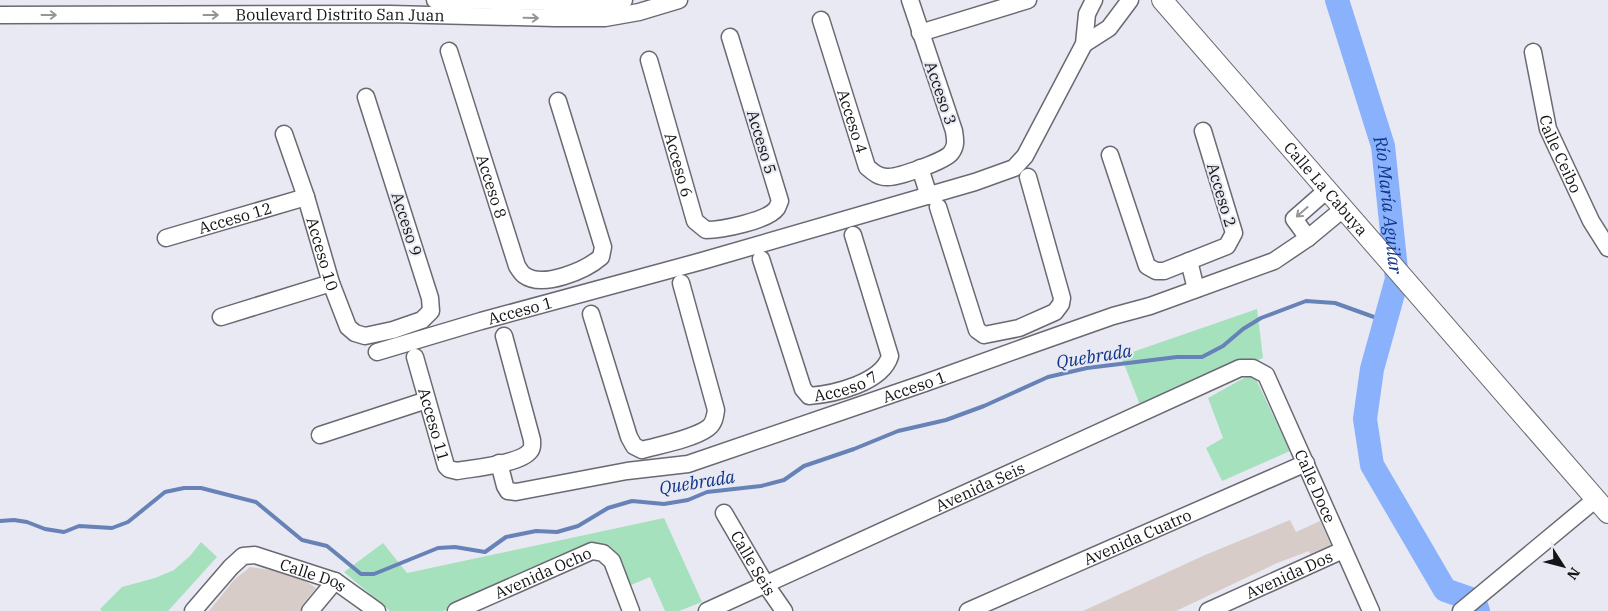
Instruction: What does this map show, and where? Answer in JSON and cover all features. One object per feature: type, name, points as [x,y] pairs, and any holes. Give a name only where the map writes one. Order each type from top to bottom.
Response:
[{"type":"street","name":"Boulevard Distrito San Juan","points":[[435,0],[605,18],[639,12],[679,0]]},
{"type":"street","name":"Boulevard Distrito San Juan","points":[[0,15],[390,14],[496,6],[600,3],[624,0]]},
{"type":"street","name":"Acceso 3","points":[[910,0],[954,130],[956,143],[951,154],[941,161],[920,168]]},
{"type":"street","points":[[920,33],[1028,0]]},
{"type":"street","name":"Acceso 1","points":[[377,352],[748,247],[934,201],[975,182],[1014,168],[1025,156],[1084,44],[1087,14],[1094,0]]},
{"type":"street","name":"Acceso 1","points":[[1084,44],[1109,28],[1130,0]]},
{"type":"street","name":"Calle La Cabuya","points":[[1162,0],[1602,506]]},
{"type":"street","name":"Acceso 4","points":[[821,20],[867,166],[875,174],[888,178],[920,168]]},
{"type":"street","name":"Acceso 5","points":[[730,37],[780,201],[776,209],[767,215],[742,224]]},
{"type":"street","name":"Acceso 8","points":[[449,50],[517,266],[522,274],[541,281],[570,274]]},
{"type":"street","name":"Calle Ceibo","points":[[1533,52],[1548,129],[1591,221],[1608,248]]},
{"type":"street","name":"Acceso 6","points":[[649,60],[695,221],[706,230],[719,230],[742,224]]},
{"type":"street","name":"Acceso 9","points":[[366,97],[430,298],[431,311],[422,320],[393,330]]},
{"type":"street","points":[[558,101],[603,247],[601,256],[596,261],[570,274],[576,296]]},
{"type":"street","name":"Acceso 2","points":[[1189,261],[1227,246],[1234,233],[1203,131]]},
{"type":"street","name":"Acceso 10","points":[[284,134],[306,197],[331,283],[348,327],[364,336],[393,330]]},
{"type":"street","points":[[1110,155],[1147,266],[1156,271],[1164,271],[1189,261],[1196,289]]},
{"type":"street","points":[[920,168],[934,201],[977,330],[984,336],[1019,328],[1055,312],[1061,304],[1062,298],[1028,177]]},
{"type":"street","points":[[1308,238],[1294,219],[1327,190]]},
{"type":"street","name":"Acceso 12","points":[[166,238],[306,197]]},
{"type":"street","name":"Acceso 1","points":[[499,463],[508,491],[516,492],[627,471],[688,464],[1274,261],[1308,238],[1343,209]]},
{"type":"street","points":[[742,224],[748,247]]},
{"type":"street","name":"Acceso 7","points":[[761,259],[803,389],[810,396],[853,387],[882,372],[890,356],[853,234]]},
{"type":"street","points":[[220,317],[331,283]]},
{"type":"street","points":[[591,314],[629,437],[634,446],[642,450],[680,441],[709,428],[714,420],[716,410],[681,283]]},
{"type":"street","points":[[1019,328],[1024,347]]},
{"type":"street","points":[[393,330],[399,346]]},
{"type":"street","points":[[499,463],[518,460],[529,453],[532,448],[532,440],[504,336]]},
{"type":"street","name":"Acceso 11","points":[[415,357],[446,466],[449,470],[457,471],[499,463]]},
{"type":"street","name":"Avenida Seis","points":[[707,611],[1240,368],[1253,368]]},
{"type":"street","name":"Calle Doce","points":[[1253,368],[1266,375],[1371,611]]},
{"type":"street","points":[[853,387],[859,406]]},
{"type":"street","points":[[320,435],[427,400]]},
{"type":"street","points":[[680,441],[688,464]]},
{"type":"street","name":"Avenida Cuatro","points":[[968,611],[1306,464]]},
{"type":"street","points":[[1461,611],[1602,506]]},
{"type":"street","name":"Calle Seis","points":[[724,513],[766,585],[784,611]]},
{"type":"street","name":"Avenida Dos","points":[[1208,611],[1343,550]]},
{"type":"street","name":"Avenida Ocho","points":[[456,611],[592,551],[602,553],[612,561],[631,611]]},
{"type":"street","name":"Calle Dos","points":[[193,611],[231,567],[243,556],[254,555],[335,581],[377,611]]},
{"type":"street","points":[[310,611],[335,581]]},
{"type":"green space","points":[[1257,309],[1263,358],[1140,405],[1121,356]]},
{"type":"green space","points":[[1253,373],[1290,451],[1222,481],[1206,448],[1223,438],[1208,398]]},
{"type":"green space","points":[[664,518],[702,602],[679,611],[665,611],[650,577],[631,585],[617,554],[608,546],[602,544],[443,611],[390,611],[344,572],[383,543],[407,573]]},
{"type":"green space","points":[[201,542],[217,557],[168,611],[102,611],[100,609],[122,587],[155,578],[174,570],[190,556]]},
{"type":"building","points":[[1290,520],[1296,532],[1320,521],[1331,545],[1310,554],[1309,551],[1277,563],[1176,611],[1083,611],[1205,555]]},
{"type":"building","points":[[250,567],[270,570],[307,582],[316,588],[302,605],[300,611],[209,611],[234,580]]},
{"type":"waterway","name":"Quebrada","points":[[1337,0],[1383,146],[1397,279],[1372,369],[1365,419],[1372,465],[1445,590],[1474,600],[1478,611]]},
{"type":"waterway","name":"Quebrada","points":[[0,521],[14,520],[27,522],[45,529],[64,532],[79,526],[112,528],[128,522],[165,492],[184,488],[201,488],[256,502],[302,540],[327,546],[361,574],[374,574],[438,548],[455,547],[485,552],[506,537],[536,531],[557,532],[578,526],[608,508],[632,501],[664,504],[688,500],[707,492],[761,486],[784,480],[804,466],[854,449],[898,431],[946,420],[984,406],[1048,377],[1087,368],[1177,357],[1202,357],[1223,346],[1243,329],[1261,318],[1306,301],[1335,303],[1385,321]]},
{"type":"water label","name":"Río María Aguilar","points":[[1387,205]]}]
